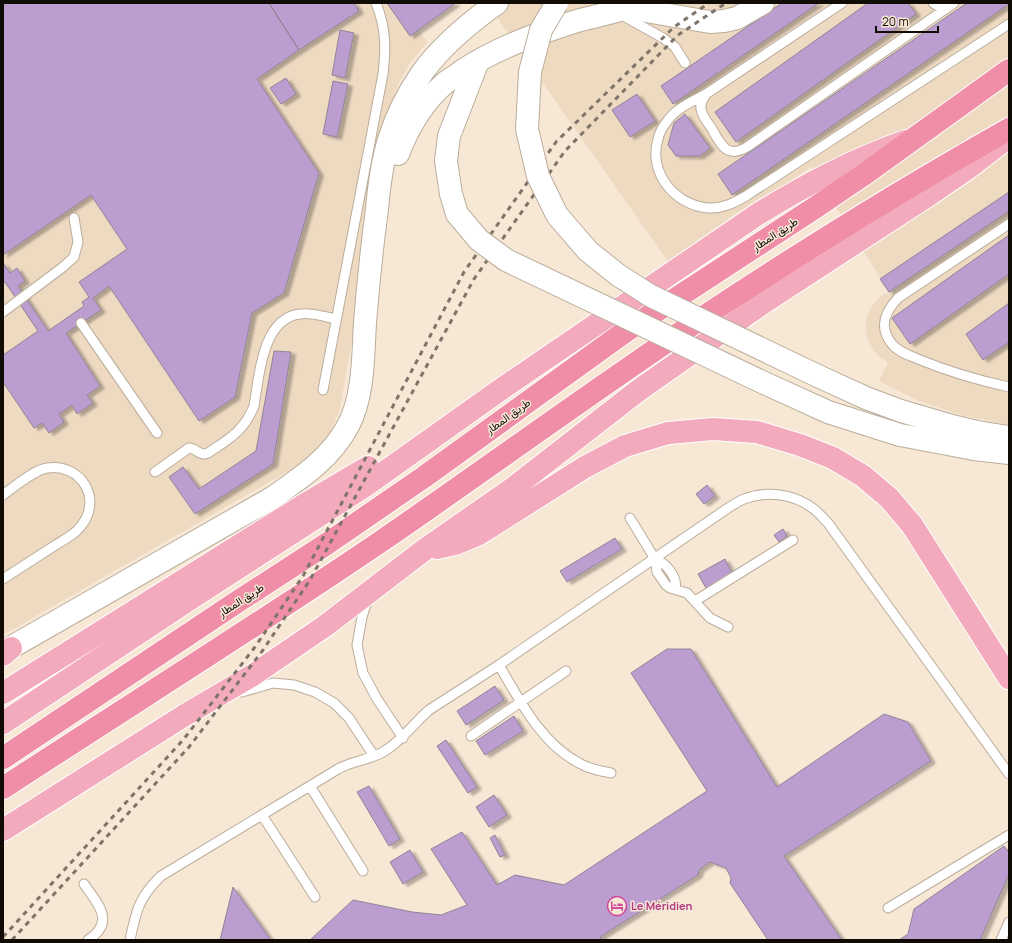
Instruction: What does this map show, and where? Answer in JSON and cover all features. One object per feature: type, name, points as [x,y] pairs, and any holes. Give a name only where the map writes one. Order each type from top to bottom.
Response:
[{"type":"highway","name":"طريق المطار","points":[[3,758],[328,543],[424,477],[626,331],[862,176],[1009,70]]},
{"type":"highway","points":[[3,788],[381,541],[744,290],[866,212],[1009,128]]},
{"type":"main road","points":[[6,652],[272,498],[302,478],[329,455],[348,425],[360,392],[370,256],[381,177],[389,140],[403,105],[423,73],[447,43],[475,18],[497,3]]},
{"type":"main road","points":[[557,3],[541,30],[530,72],[527,129],[538,176],[557,215],[588,251],[618,275],[651,296],[866,398],[900,411],[952,426],[976,441],[1009,453]]},
{"type":"main road","points":[[370,256],[392,171],[403,141],[420,110],[445,83],[478,61],[502,48],[527,38],[580,20],[627,7],[710,22],[737,18],[763,3]]},
{"type":"main road","points":[[478,61],[449,136],[446,160],[451,194],[457,214],[479,240],[506,260],[828,412],[900,435],[976,441],[1009,437]]},
{"type":"main road","points":[[3,830],[185,715],[253,675],[325,626],[424,550],[513,488],[639,390],[762,303],[967,169],[1009,136]]},
{"type":"main road","points":[[3,723],[365,486],[461,417],[758,214],[834,170],[872,153],[912,139]]},
{"type":"main road","points":[[3,693],[302,506],[422,436],[461,417]]},
{"type":"main road","points":[[424,550],[455,544],[479,534],[585,467],[625,446],[668,434],[690,431],[713,429],[757,432],[800,445],[833,458],[863,476],[889,498],[912,525],[1009,678]]},
{"type":"lane","points":[[323,390],[383,74],[386,52],[385,33],[376,3]]},
{"type":"lane","points":[[842,3],[706,94],[684,106],[668,119],[658,138],[655,158],[660,177],[672,193],[689,203],[708,208],[728,205],[746,196],[1009,24]]},
{"type":"lane","points":[[933,3],[944,10]]},
{"type":"lane","points":[[706,94],[702,101],[701,109],[720,143],[725,149],[732,152],[740,151],[954,3]]},
{"type":"lane","points":[[627,7],[675,47],[685,63]]},
{"type":"lane","points":[[3,312],[74,257],[78,242],[74,218]]},
{"type":"lane","points":[[1009,224],[898,298],[889,308],[884,320],[885,333],[892,345],[903,353],[945,370],[978,381],[1009,387]]},
{"type":"lane","points":[[155,472],[189,448],[192,448],[204,455],[208,453],[235,435],[241,429],[254,406],[267,343],[275,329],[282,322],[299,314],[308,314],[336,319]]},
{"type":"lane","points":[[81,323],[157,433]]},
{"type":"lane","points":[[3,495],[32,475],[46,468],[61,468],[75,474],[80,478],[84,483],[90,498],[89,513],[81,527],[3,579]]},
{"type":"lane","points":[[130,940],[136,909],[142,897],[151,885],[161,876],[262,814],[348,764],[374,756],[394,745],[403,738],[429,710],[499,665],[728,508],[744,499],[763,495],[781,495],[799,500],[815,510],[828,523],[1009,774]]},
{"type":"lane","points":[[630,518],[655,559],[655,568],[667,586],[687,593],[710,618],[728,627]]},
{"type":"lane","points":[[694,601],[793,540]]},
{"type":"lane","points":[[370,591],[362,617],[357,644],[363,673],[403,738]]},
{"type":"lane","points":[[499,665],[521,702],[543,734],[554,746],[580,764],[595,770],[611,773]]},
{"type":"lane","points":[[471,736],[566,671]]},
{"type":"lane","points":[[185,715],[250,689],[273,683],[294,685],[315,692],[334,703],[349,718],[374,756]]},
{"type":"lane","points":[[310,786],[363,870]]},
{"type":"lane","points":[[262,814],[315,897]]},
{"type":"lane","points":[[888,908],[1009,834]]},
{"type":"lane","points":[[84,884],[102,912],[103,921],[100,930],[88,940]]},
{"type":"lane","points":[[1001,940],[1009,922]]},
{"type":"shaded area","points":[[3,3],[456,3],[418,30],[428,42],[409,64],[398,85],[390,120],[340,409],[328,437],[313,454],[297,466],[3,635]]},
{"type":"shaded area","points":[[487,3],[1009,3],[1009,425],[958,414],[917,400],[879,381],[888,362],[879,356],[868,340],[866,320],[874,303],[880,297],[889,292],[811,167],[669,263]]},
{"type":"building","points":[[3,3],[269,3],[299,50],[257,79],[319,173],[284,293],[252,313],[235,397],[199,421],[109,286],[93,298],[101,310],[66,333],[100,386],[87,395],[93,403],[77,414],[72,405],[59,414],[64,422],[49,433],[42,423],[34,428],[3,382],[3,355],[38,331],[5,282],[3,283],[3,263],[10,273],[17,268],[25,281],[18,286],[48,331],[84,306],[82,302],[89,297],[79,282],[127,249],[91,195],[3,255]]},
{"type":"building","points":[[269,3],[354,3],[359,11],[299,50]]},
{"type":"building","points":[[387,3],[456,3],[410,36]]},
{"type":"building","points":[[782,3],[819,3],[673,104],[661,86]]},
{"type":"building","points":[[868,3],[908,3],[916,14],[736,142],[715,112]]},
{"type":"building","points":[[967,3],[1009,4],[732,195],[718,174]]},
{"type":"building","points":[[340,30],[354,33],[345,78],[332,75]]},
{"type":"building","points":[[286,78],[296,94],[281,104],[270,88]]},
{"type":"building","points":[[333,81],[348,84],[337,137],[323,134]]},
{"type":"building","points":[[637,94],[655,121],[630,137],[612,110]]},
{"type":"building","points":[[685,114],[710,148],[700,156],[676,156],[668,145],[674,123]]},
{"type":"building","points":[[1009,192],[1009,211],[889,292],[880,279]]},
{"type":"building","points":[[1009,235],[1009,274],[910,344],[892,318]]},
{"type":"building","points":[[1009,303],[1009,342],[983,360],[966,334]]},
{"type":"building","points":[[274,351],[291,352],[273,464],[195,514],[169,477],[183,467],[199,489],[256,451]]},
{"type":"building","points":[[707,485],[715,496],[704,504],[696,494]]},
{"type":"building","points":[[783,529],[787,536],[779,542],[774,535]]},
{"type":"building","points":[[615,538],[622,549],[567,582],[560,571]]},
{"type":"building","points":[[725,559],[732,573],[706,588],[698,574]]},
{"type":"building","points":[[667,649],[691,649],[777,787],[884,714],[908,722],[931,761],[784,856],[842,940],[768,940],[730,883],[731,878],[726,868],[710,862],[699,870],[698,875],[600,937],[603,940],[310,940],[353,900],[412,912],[441,915],[467,905],[431,849],[462,832],[497,885],[515,875],[564,885],[707,791],[631,673]]},
{"type":"building","points":[[495,686],[504,700],[466,725],[457,711]]},
{"type":"building","points":[[514,716],[523,731],[485,755],[476,741]]},
{"type":"building","points":[[446,740],[477,787],[468,793],[437,746]]},
{"type":"building","points":[[369,786],[400,839],[389,846],[357,792]]},
{"type":"building","points":[[494,795],[507,815],[489,827],[476,807]]},
{"type":"building","points":[[495,835],[505,855],[500,857],[490,838]]},
{"type":"building","points":[[1004,846],[1009,853],[1009,874],[980,940],[899,940],[908,934],[914,909]]},
{"type":"building","points":[[410,850],[423,872],[403,884],[390,862]]},
{"type":"building","points":[[233,887],[271,940],[220,940]]},
{"type":"railway","points":[[3,937],[183,740],[255,647],[303,576],[464,272],[556,142],[674,27],[709,3]]},
{"type":"railway","points":[[12,940],[189,747],[263,650],[310,580],[474,279],[565,151],[678,35],[726,3]]},
{"type":"place","name":"Le Méridien","points":[[617,906]]}]
